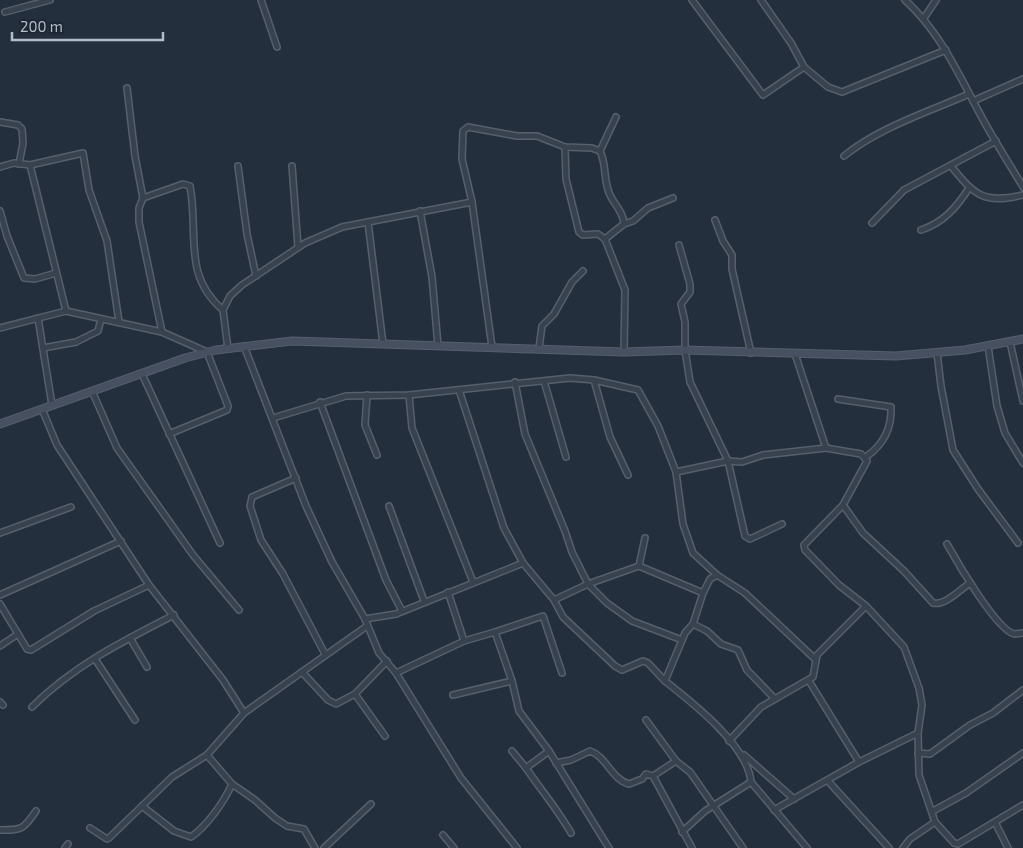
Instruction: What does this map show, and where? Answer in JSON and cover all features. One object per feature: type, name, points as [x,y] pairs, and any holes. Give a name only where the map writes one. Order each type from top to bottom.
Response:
[{"type":"street","points":[[5,12],[50,0]]},
{"type":"street","points":[[261,0],[277,47]]},
{"type":"street","points":[[692,0],[759,93],[764,95],[804,68]]},
{"type":"street","points":[[761,0],[791,43],[804,68],[828,87],[842,92],[946,50]]},
{"type":"street","points":[[905,0],[924,18],[946,50],[1023,187]]},
{"type":"street","points":[[924,18],[936,0]]},
{"type":"street","points":[[973,101],[1023,79]]},
{"type":"street","points":[[127,88],[135,156],[144,198]]},
{"type":"street","points":[[844,156],[858,144],[970,94]]},
{"type":"street","points":[[600,151],[616,117]]},
{"type":"street","points":[[0,122],[18,125],[22,129],[23,143],[19,164]]},
{"type":"street","points":[[492,347],[472,202],[462,160],[463,132],[468,127],[517,136],[537,136],[564,147],[592,148],[600,151],[604,159],[610,195],[624,215],[624,224]]},
{"type":"street","points":[[872,223],[904,190],[996,141]]},
{"type":"street","points":[[564,147],[566,179],[579,232],[583,235],[598,234],[605,239],[625,290],[624,352]]},
{"type":"street","points":[[0,167],[19,164],[30,165],[82,153],[89,190],[107,241],[119,322]]},
{"type":"street","points":[[30,165],[66,311]]},
{"type":"street","points":[[238,166],[247,234],[256,276]]},
{"type":"street","points":[[292,166],[298,247]]},
{"type":"street","points":[[951,166],[969,188],[984,198],[995,199],[1023,195]]},
{"type":"street","points":[[162,332],[139,222],[139,206],[144,198],[183,184],[190,186],[197,272],[206,293],[223,310],[228,348]]},
{"type":"street","points":[[921,230],[940,221],[952,211],[960,203],[969,188]]},
{"type":"street","points":[[605,239],[624,224],[633,221],[648,208],[673,198]]},
{"type":"street","points":[[223,310],[234,292],[298,247],[322,234],[368,222],[472,202]]},
{"type":"street","points":[[0,211],[7,236],[24,278],[35,278],[56,273]]},
{"type":"street","points":[[420,211],[432,276],[438,346]]},
{"type":"street","points":[[715,220],[723,241],[732,255],[732,269],[750,353]]},
{"type":"street","points":[[368,222],[383,344]]},
{"type":"street","points":[[679,245],[690,284],[690,292],[681,304],[685,322],[685,350],[690,382],[728,461],[747,539],[782,524]]},
{"type":"street","points":[[539,348],[542,326],[554,314],[572,282],[583,272]]},
{"type":"street","points":[[0,328],[66,311],[162,332],[207,352],[228,406],[227,410],[169,434]]},
{"type":"street","points":[[38,318],[52,405]]},
{"type":"street","points":[[43,348],[76,342],[98,331],[101,320]]},
{"type":"street","points":[[0,424],[207,352],[292,341],[624,352],[685,350],[896,356],[937,353],[1023,339]]},
{"type":"street","points":[[1010,342],[1023,401]]},
{"type":"street","points":[[244,346],[306,506],[332,562],[365,619],[366,626],[379,653],[396,673],[461,778],[517,848]]},
{"type":"street","points":[[988,346],[997,406],[1005,434],[1023,463]]},
{"type":"street","points":[[937,353],[941,386],[954,450],[978,489],[1018,543]]},
{"type":"street","points":[[795,354],[826,448]]},
{"type":"street","points":[[142,374],[220,543]]},
{"type":"street","points":[[273,418],[320,402],[346,396],[409,395],[515,382],[570,378],[594,380],[638,390],[658,426],[676,472],[683,524],[693,553],[717,575],[739,588],[815,659]]},
{"type":"street","points":[[594,380],[610,438],[628,475]]},
{"type":"street","points":[[544,381],[566,458]]},
{"type":"street","points":[[515,382],[525,434],[566,531],[572,552],[588,584],[607,603],[632,621],[682,640]]},
{"type":"street","points":[[459,390],[504,528],[523,563],[554,600],[563,617],[615,666],[622,670],[643,661],[648,663],[665,681],[698,706],[729,741],[794,799]]},
{"type":"street","points":[[92,391],[117,448],[188,547],[238,610]]},
{"type":"street","points":[[367,395],[365,425],[377,454]]},
{"type":"street","points":[[409,395],[412,428],[473,582]]},
{"type":"street","points":[[838,398],[891,408],[889,431],[873,452],[866,457]]},
{"type":"street","points":[[320,402],[386,580],[402,612]]},
{"type":"street","points":[[42,409],[57,445],[149,584],[223,680],[244,713]]},
{"type":"street","points":[[676,472],[728,461],[742,462],[764,454],[826,448],[861,454],[866,457]]},
{"type":"street","points":[[866,457],[866,464],[843,506],[804,545],[805,550],[840,585],[866,606],[904,647],[913,669],[922,705],[918,733],[919,775],[933,811],[935,822],[954,843],[958,844],[1023,805]]},
{"type":"street","points":[[296,478],[252,497],[250,506],[261,540],[283,574],[325,654]]},
{"type":"street","points":[[390,506],[424,601]]},
{"type":"street","points":[[843,506],[864,533],[904,571],[933,603],[940,604],[969,584]]},
{"type":"street","points":[[0,533],[71,507]]},
{"type":"street","points":[[639,566],[645,538]]},
{"type":"street","points":[[0,595],[121,541]]},
{"type":"street","points":[[947,544],[969,584],[1002,628],[1010,634],[1023,632]]},
{"type":"street","points":[[365,619],[402,612],[424,601],[523,563]]},
{"type":"street","points":[[554,600],[588,584],[639,566],[703,593]]},
{"type":"street","points":[[665,681],[674,656],[693,624],[703,593],[710,579],[717,575]]},
{"type":"street","points":[[0,604],[27,649],[31,650],[94,611],[149,584]]},
{"type":"street","points":[[448,592],[464,641]]},
{"type":"street","points":[[729,741],[762,707],[809,681],[816,672],[815,659],[817,655],[866,606]]},
{"type":"street","points":[[32,707],[70,673],[174,615]]},
{"type":"street","points":[[396,673],[464,641],[543,616],[562,673]]},
{"type":"street","points":[[693,624],[707,631],[721,644],[738,650],[747,670],[775,699]]},
{"type":"street","points":[[90,828],[107,838],[172,777],[207,754],[244,713],[366,626]]},
{"type":"street","points":[[495,632],[512,681],[519,711],[549,752],[609,848]]},
{"type":"street","points":[[0,646],[18,634]]},
{"type":"street","points":[[130,638],[148,667]]},
{"type":"street","points":[[95,660],[135,720]]},
{"type":"street","points":[[302,672],[328,700],[336,704],[355,694],[387,661]]},
{"type":"street","points":[[453,695],[512,681]]},
{"type":"street","points":[[809,681],[859,762]]},
{"type":"street","points":[[918,753],[930,754],[970,725],[993,713],[1023,690]]},
{"type":"street","points":[[355,694],[385,736]]},
{"type":"street","points":[[646,720],[676,761],[690,772],[743,848]]},
{"type":"street","points":[[774,810],[859,762],[918,733]]},
{"type":"street","points":[[512,751],[550,804],[561,815],[571,833]]},
{"type":"street","points":[[556,763],[571,760],[590,751],[600,757],[625,784],[642,779],[646,774],[654,776],[676,761]]},
{"type":"street","points":[[526,768],[549,752]]},
{"type":"street","points":[[741,752],[750,770],[751,782],[807,848]]},
{"type":"street","points":[[933,811],[966,793],[1023,753]]},
{"type":"street","points":[[207,754],[232,784],[287,826],[304,830],[315,848]]},
{"type":"street","points":[[654,776],[692,848]]},
{"type":"street","points":[[828,781],[889,848]]},
{"type":"street","points":[[682,832],[712,806],[751,782]]},
{"type":"street","points":[[142,806],[174,831],[191,837],[199,832],[226,796],[232,784]]},
{"type":"street","points":[[324,848],[371,804]]},
{"type":"street","points":[[0,830],[18,830],[25,827],[36,811]]},
{"type":"street","points":[[903,848],[910,839],[935,822]]},
{"type":"street","points":[[995,822],[1008,848]]},
{"type":"street","points":[[443,835],[454,848]]}]
